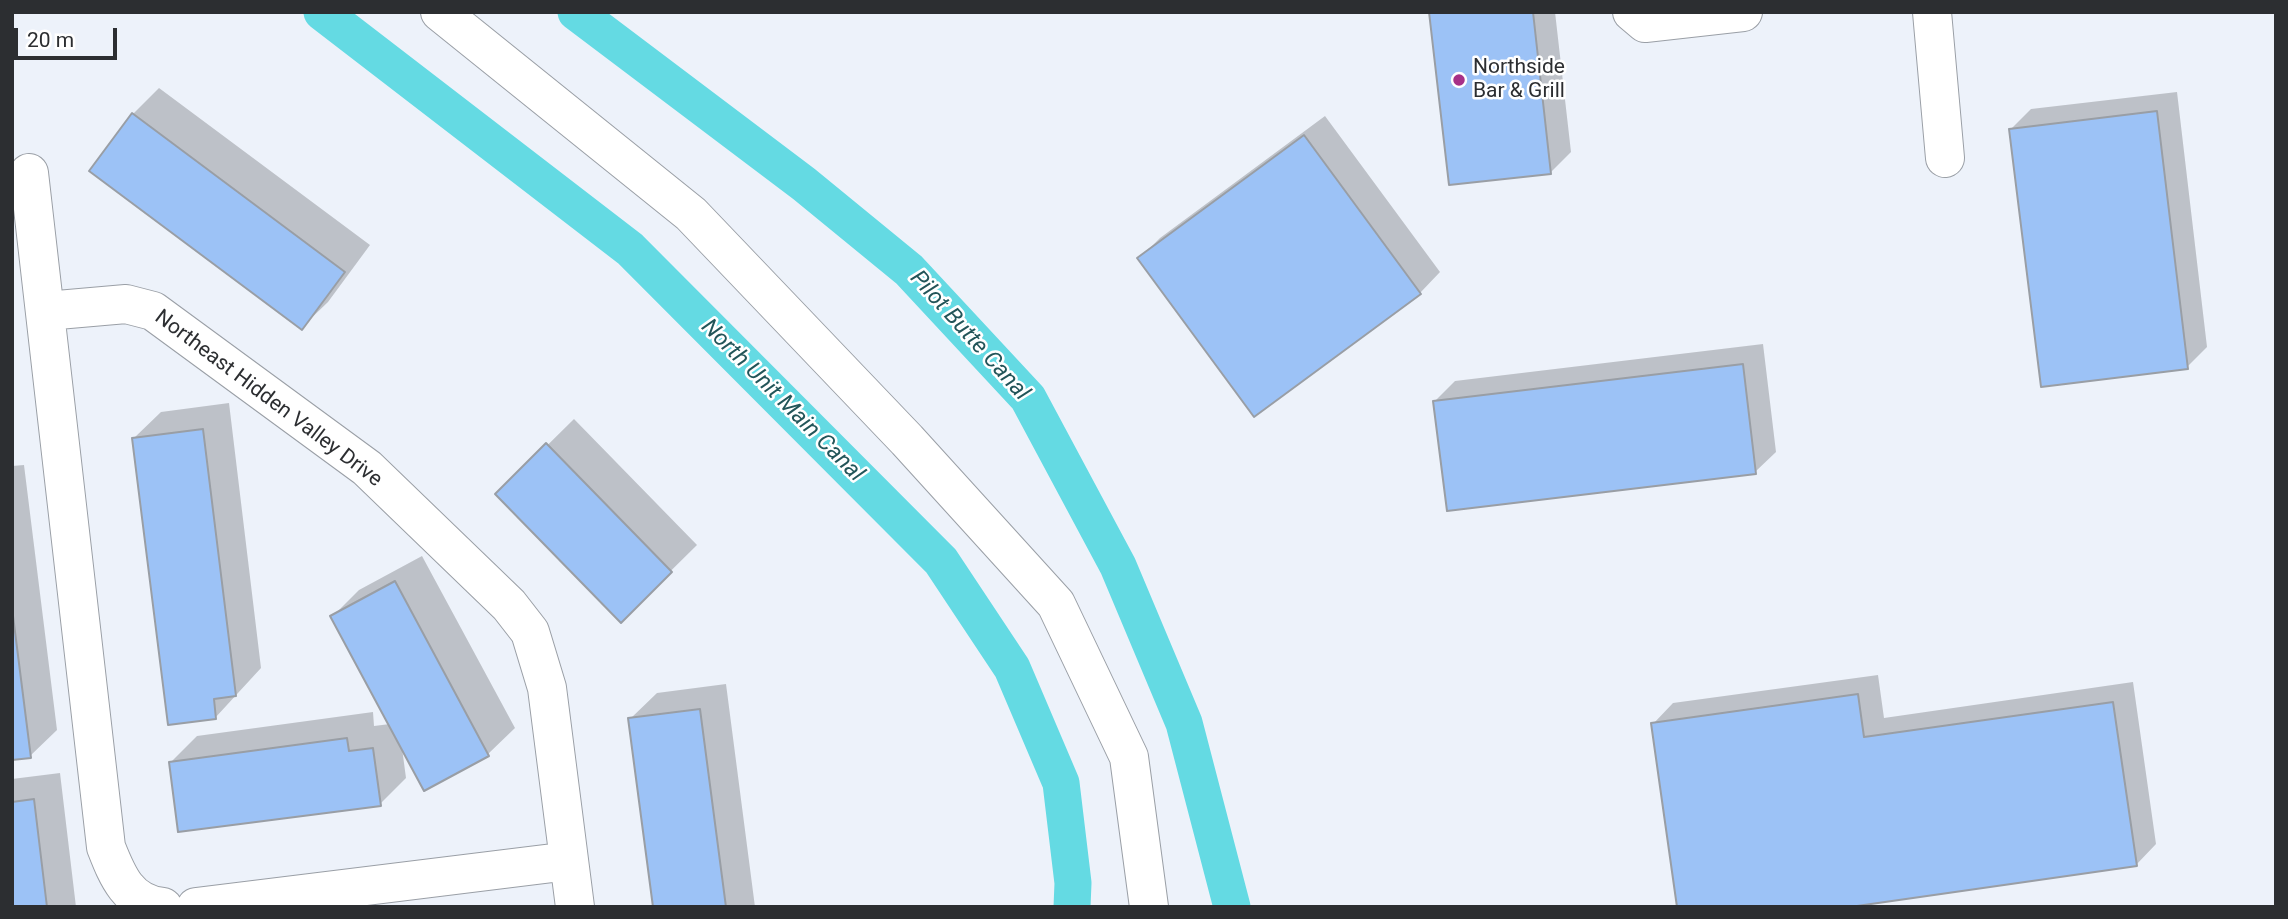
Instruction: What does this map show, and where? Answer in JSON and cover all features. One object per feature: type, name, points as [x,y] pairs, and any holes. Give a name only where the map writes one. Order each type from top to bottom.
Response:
[{"type":"street","points":[[440,12],[691,214],[907,440],[1056,604],[1129,757],[1149,907]]},
{"type":"street","points":[[1632,12],[1645,23],[1743,12]]},
{"type":"street","points":[[1932,12],[1945,158]]},
{"type":"street","points":[[29,173],[106,847],[122,886],[150,906],[163,907]]},
{"type":"street","name":"Northeast Hidden Valley Drive","points":[[46,311],[126,304],[153,311],[367,468],[509,605],[530,632],[548,688],[575,907]]},
{"type":"street","points":[[196,907],[569,861]]},
{"type":"building","points":[[1429,12],[1533,12],[1551,174],[1449,185]]},
{"type":"building","points":[[2157,111],[2188,369],[2041,387],[2009,129]]},
{"type":"building","points":[[132,113],[345,272],[302,330],[89,171]]},
{"type":"building","points":[[1304,135],[1421,294],[1254,417],[1137,258]]},
{"type":"building","points":[[1743,364],[1756,474],[1447,511],[1433,401]]},
{"type":"building","points":[[203,429],[236,696],[214,699],[216,719],[168,725],[132,438]]},
{"type":"building","points":[[546,443],[672,572],[621,623],[495,494]]},
{"type":"building","points":[[395,581],[489,756],[424,791],[330,616]]},
{"type":"building","points":[[12,608],[31,758],[12,760]]},
{"type":"building","points":[[1858,694],[1864,737],[2113,702],[2137,866],[1850,907],[1677,907],[1651,723]]},
{"type":"building","points":[[700,709],[726,907],[653,907],[628,718]]},
{"type":"building","points":[[347,738],[349,751],[373,748],[381,806],[178,832],[169,762]]},
{"type":"building","points":[[34,799],[47,907],[12,907],[12,802]]},
{"type":"waterway","name":"North Unit Main Canal","points":[[322,12],[630,249],[941,561],[1012,668],[1061,783],[1073,883],[1072,907]]},
{"type":"waterway","name":"Pilot Butte Canal","points":[[576,12],[804,184],[909,270],[1028,398],[1118,566],[1184,723],[1232,907]]},
{"type":"place","name":"Northside Bar & Grill","points":[[1459,80]]}]
